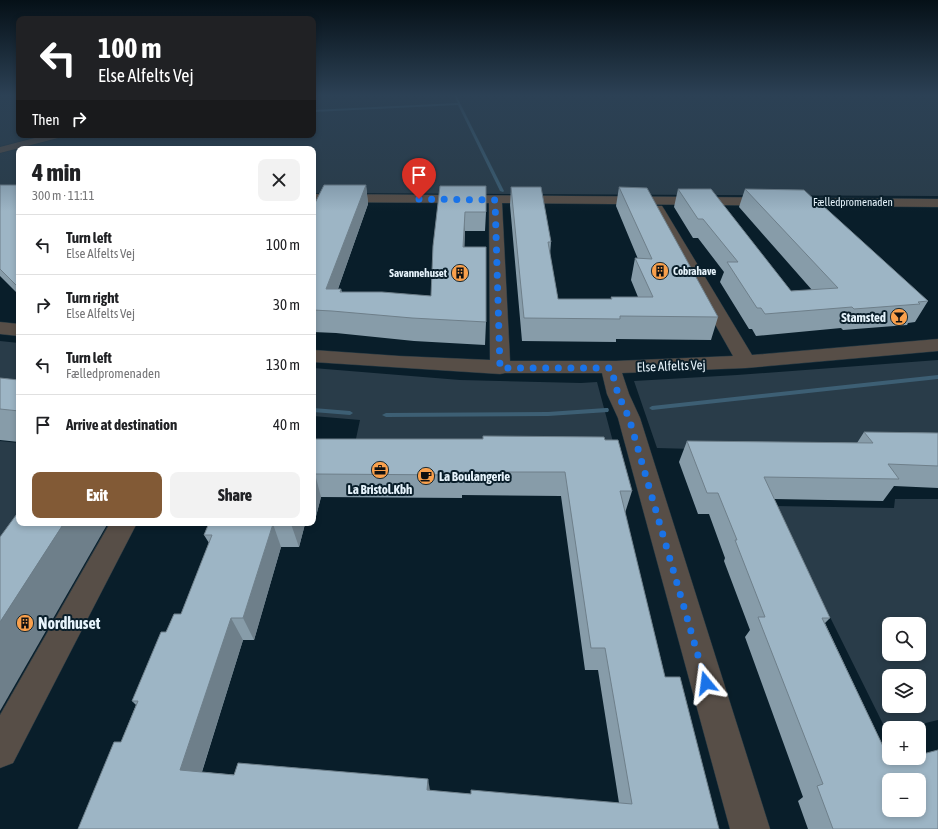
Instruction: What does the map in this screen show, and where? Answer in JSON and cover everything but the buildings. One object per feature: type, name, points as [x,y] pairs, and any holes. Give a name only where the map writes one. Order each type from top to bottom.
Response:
[{"type":"street","points":[[0,150],[46,138]]},
{"type":"street","name":"Fælledpromenaden","points":[[316,198],[938,203]]},
{"type":"street","points":[[495,200],[500,368]]},
{"type":"street","points":[[653,200],[746,362]]},
{"type":"street","points":[[0,328],[16,330]]},
{"type":"street","name":"Else Alfelts Vej","points":[[316,356],[432,365],[500,368],[611,368],[746,362],[938,345]]},
{"type":"street","points":[[611,368],[618,394],[631,426],[750,829]]},
{"type":"street","points":[[0,750],[122,526]]},
{"type":"shaded area","points":[[0,134],[16,134],[16,138],[316,138],[316,134],[938,134],[938,196],[316,193],[316,146],[16,146],[16,192],[0,191]]},
{"type":"shaded area","points":[[0,341],[16,343],[16,408],[0,406]]},
{"type":"shaded area","points":[[938,360],[938,439],[842,453],[657,448],[634,381],[737,375]]},
{"type":"shaded area","points":[[316,368],[460,380],[581,383],[597,382],[616,453],[354,448],[360,420],[316,416]]},
{"type":"shaded area","points":[[0,441],[16,443],[16,526],[18,526],[0,615]]},
{"type":"shaded area","points":[[895,499],[938,499],[938,720],[926,723],[926,721],[882,722],[775,506],[894,508]]},
{"type":"waterway","points":[[474,134],[502,191]]},
{"type":"waterway","points":[[652,408],[938,377]]},
{"type":"waterway","points":[[316,410],[350,413]]},
{"type":"waterway","points":[[386,415],[548,414],[606,410]]},
{"type":"place","name":"Cobrahave","points":[[660,271]]},
{"type":"place","name":"Savannehuset","points":[[460,273]]},
{"type":"place","name":"Stamsted","points":[[899,317]]},
{"type":"place","name":"La Bristol.Kbh","points":[[380,470]]},
{"type":"place","name":"La Boulangerie","points":[[426,476]]},
{"type":"place","name":"Nordhuset","points":[[25,623]]},
{"type":"route","points":[[419,199],[495,200],[500,368],[611,368],[618,394],[629,418],[706,683]]}]
